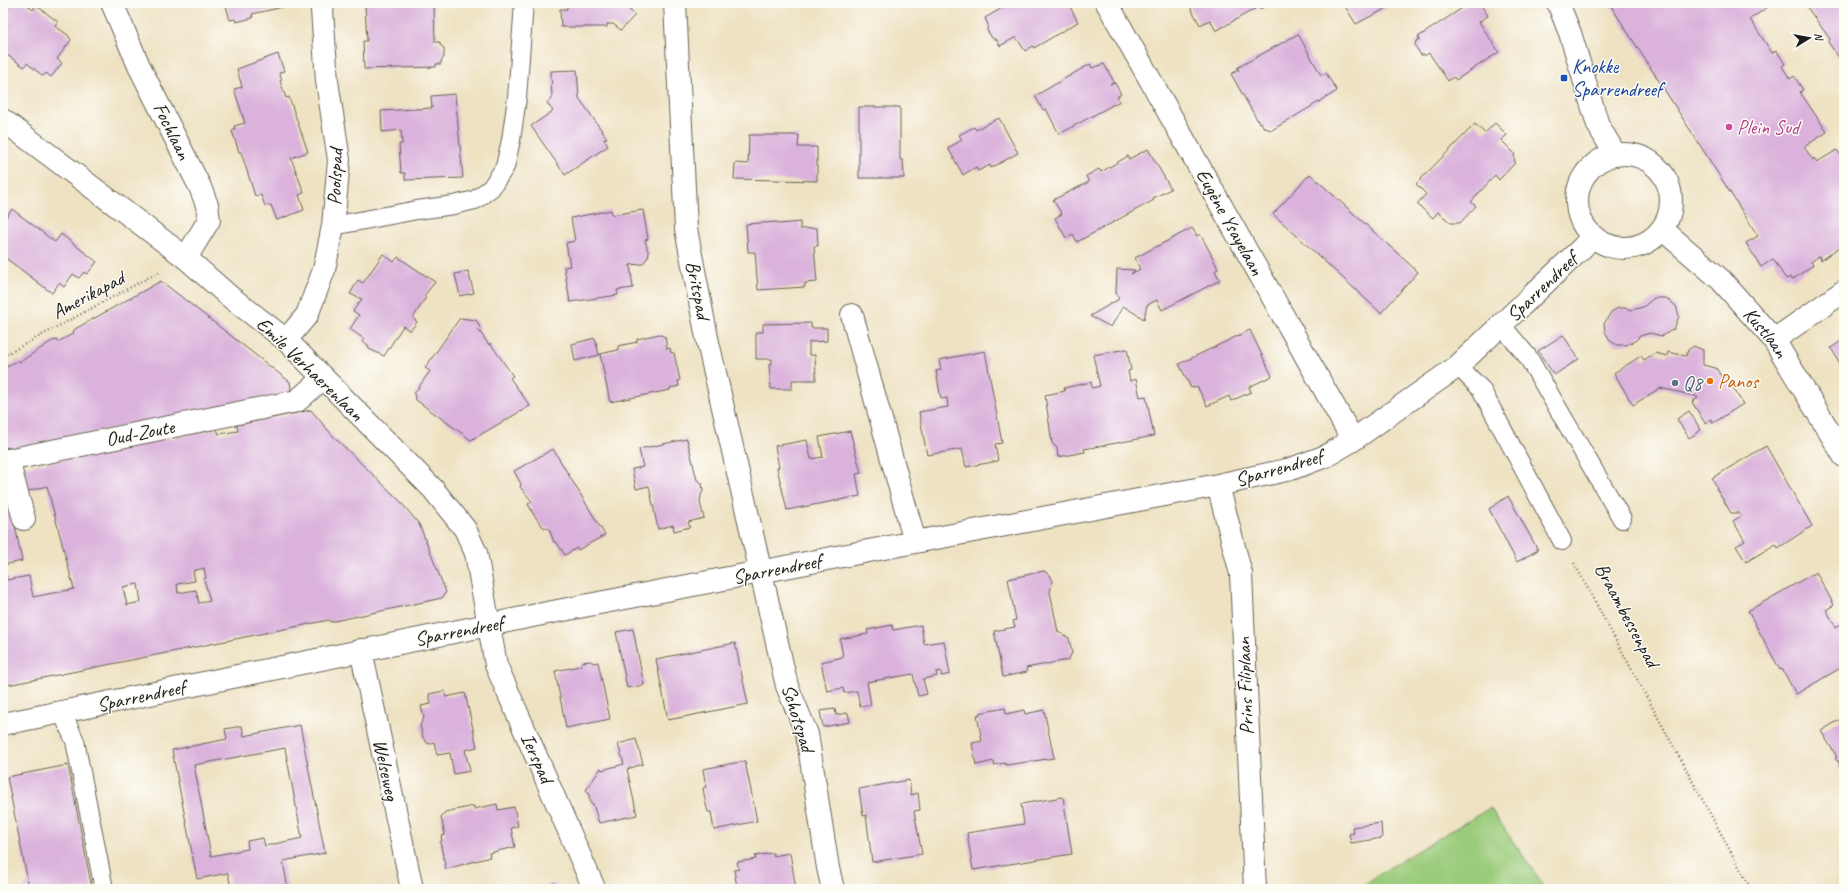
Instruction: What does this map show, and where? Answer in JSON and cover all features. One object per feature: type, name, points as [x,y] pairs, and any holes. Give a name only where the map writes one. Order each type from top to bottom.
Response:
[{"type":"street","name":"Fochlaan","points":[[112,3],[139,66],[200,187],[206,205],[209,220],[186,258]]},
{"type":"street","name":"Poolspad","points":[[286,340],[307,315],[324,270],[333,226],[339,160],[327,81],[322,10],[324,3]]},
{"type":"street","name":"Britspad","points":[[675,3],[686,229],[707,338],[761,572]]},
{"type":"street","name":"Eugène Ysayelaan","points":[[1107,3],[1354,440]]},
{"type":"street","points":[[1558,3],[1570,33],[1598,125],[1615,154]]},
{"type":"street","name":"Emile Verhaerenlaan","points":[[3,120],[186,258],[229,296],[286,340],[433,489],[465,529],[476,553],[489,625]]},
{"type":"street","points":[[1615,154],[1631,154],[1646,159],[1659,169],[1668,183],[1671,199],[1669,215],[1662,229],[1649,241],[1632,248],[1615,247],[1602,243],[1592,236],[1579,216],[1576,200],[1579,184],[1588,170],[1600,160],[1615,154]]},
{"type":"street","name":"Kustlaan","points":[[1662,229],[1721,280],[1774,340],[1844,456]]},
{"type":"street","name":"Sparrendreef","points":[[3,724],[361,650],[915,542],[1218,485],[1291,469],[1326,456],[1354,440],[1458,366],[1502,326],[1583,247],[1592,236]]},
{"type":"street","points":[[1774,340],[1844,291]]},
{"type":"street","points":[[852,315],[915,542]]},
{"type":"street","name":"Oud-Zoute","points":[[24,519],[8,460],[297,402],[323,378]]},
{"type":"street","name":"Prins Filiplaan","points":[[1218,485],[1241,574],[1255,889]]},
{"type":"street","name":"Schotspad","points":[[761,572],[787,686],[807,734],[828,868],[833,889]]},
{"type":"street","name":"Ierspad","points":[[489,625],[496,665],[594,888]]},
{"type":"street","name":"Welseweg","points":[[361,650],[412,889]]},
{"type":"lane","points":[[333,226],[417,210],[461,204],[475,200],[491,188],[505,167],[511,140],[517,98],[524,3]]},
{"type":"lane","points":[[1502,326],[1528,357],[1622,519]]},
{"type":"lane","points":[[1458,366],[1481,389],[1562,541]]},
{"type":"lane","points":[[62,712],[75,741],[104,889]]},
{"type":"path","name":"Amerikapad","points":[[3,356],[186,258]]},
{"type":"path","name":"Braambessenpad","points":[[1562,541],[1751,889]]},
{"type":"green space","points":[[1490,808],[1546,889],[1357,889],[1398,862]]},
{"type":"building","points":[[12,3],[25,3],[33,10],[36,5],[58,22],[55,26],[68,35],[71,40],[57,59],[62,63],[51,77],[46,73],[43,76],[27,63],[24,67],[3,52],[5,47],[3,46],[3,14]]},
{"type":"building","points":[[231,3],[296,4],[252,14],[253,18],[236,22],[235,19],[230,20],[226,6],[231,5]]},
{"type":"building","points":[[363,3],[434,3],[435,42],[440,42],[440,45],[444,48],[444,57],[441,64],[436,64],[436,67],[364,69],[363,41],[367,41],[365,5],[363,5]]},
{"type":"building","points":[[628,3],[628,9],[635,15],[621,30],[613,24],[607,24],[607,27],[561,27],[560,9],[567,9],[567,4]]},
{"type":"building","points":[[787,3],[821,3],[821,4],[787,5]]},
{"type":"building","points":[[1011,3],[1068,3],[1078,22],[1034,48],[1033,46],[1025,51],[1016,37],[1000,46],[997,40],[992,38],[987,30],[988,25],[985,18]]},
{"type":"building","points":[[1188,3],[1267,3],[1268,5],[1260,9],[1258,7],[1216,31],[1210,20],[1200,25]]},
{"type":"building","points":[[1343,3],[1390,3],[1387,8],[1356,24]]},
{"type":"building","points":[[1470,3],[1480,3],[1488,16],[1479,22],[1499,52],[1456,80],[1454,77],[1448,81],[1429,53],[1426,55],[1421,55],[1415,46],[1416,41],[1420,39],[1418,37]]},
{"type":"building","points":[[1609,3],[1774,3],[1750,19],[1772,53],[1776,50],[1785,64],[1782,66],[1790,79],[1794,76],[1803,90],[1800,92],[1827,132],[1804,147],[1813,160],[1814,158],[1817,162],[1837,150],[1844,160],[1844,244],[1821,260],[1819,256],[1811,262],[1813,265],[1792,280],[1790,277],[1786,279],[1773,259],[1761,267],[1746,243],[1758,236]]},
{"type":"building","points":[[1804,3],[1844,3],[1844,65],[1828,42],[1830,39]]},
{"type":"building","points":[[1298,34],[1321,75],[1326,73],[1337,91],[1272,130],[1264,128],[1261,122],[1259,123],[1231,74],[1239,70],[1237,68]]},
{"type":"building","points":[[278,54],[284,71],[279,73],[282,80],[280,81],[286,98],[289,97],[308,152],[291,158],[304,193],[299,195],[304,210],[277,220],[271,205],[265,206],[261,195],[255,196],[241,152],[239,152],[232,131],[235,130],[234,126],[245,123],[234,89],[242,87],[237,69]]},
{"type":"building","points":[[1090,64],[1092,68],[1104,64],[1114,82],[1110,84],[1115,83],[1121,94],[1117,97],[1120,101],[1059,134],[1046,109],[1043,110],[1035,96]]},
{"type":"building","points":[[577,70],[579,98],[607,138],[604,139],[608,146],[565,175],[531,126],[553,111],[547,103],[552,99],[551,71]]},
{"type":"building","points":[[455,94],[463,178],[405,180],[405,173],[401,173],[399,144],[402,144],[401,130],[382,132],[381,111],[432,108],[431,96]]},
{"type":"building","points":[[859,107],[900,107],[900,160],[903,160],[904,178],[859,178]]},
{"type":"building","points":[[999,118],[1018,153],[991,168],[990,165],[978,171],[976,167],[963,175],[948,148],[962,140],[959,135],[974,127],[976,130]]},
{"type":"building","points":[[1495,123],[1507,135],[1501,140],[1514,153],[1515,163],[1499,180],[1495,175],[1471,202],[1476,206],[1460,223],[1451,223],[1438,212],[1433,218],[1417,204],[1426,194],[1416,184],[1475,124],[1485,133]]},
{"type":"building","points":[[749,135],[799,135],[798,147],[817,147],[817,181],[734,179],[735,163],[748,164]]},
{"type":"building","points":[[1148,149],[1171,189],[1153,198],[1154,200],[1077,242],[1073,234],[1066,238],[1055,218],[1062,214],[1053,200],[1089,182],[1086,176],[1099,169],[1101,172],[1128,156],[1129,159]]},
{"type":"building","points":[[1310,174],[1418,272],[1381,313],[1273,214]]},
{"type":"building","points":[[12,209],[55,242],[61,234],[97,262],[87,274],[84,272],[79,278],[73,274],[64,287],[59,283],[52,293],[3,256],[3,221]]},
{"type":"building","points":[[611,210],[612,215],[643,210],[648,239],[645,240],[649,255],[643,264],[630,265],[633,288],[617,290],[618,295],[570,302],[564,267],[570,266],[566,243],[575,241],[571,218]]},
{"type":"building","points":[[778,222],[778,224],[800,222],[800,229],[817,228],[818,246],[814,246],[817,282],[805,283],[805,287],[758,290],[755,252],[748,252],[746,224]]},
{"type":"building","points":[[1192,228],[1197,236],[1200,234],[1210,252],[1218,269],[1215,271],[1220,280],[1162,310],[1157,300],[1147,305],[1144,319],[1123,306],[1111,327],[1090,316],[1119,299],[1116,293],[1117,269],[1135,270],[1131,274],[1140,269],[1135,258]]},
{"type":"building","points":[[383,254],[394,262],[398,257],[435,282],[424,296],[426,297],[413,318],[417,322],[410,331],[403,326],[384,356],[369,349],[368,345],[362,341],[364,339],[350,329],[359,315],[353,311],[362,299],[350,294],[358,280],[363,283]]},
{"type":"building","points":[[468,271],[474,293],[460,296],[455,274]]},
{"type":"building","points":[[161,281],[290,382],[291,389],[289,393],[15,448],[3,447],[3,369],[19,360],[20,362],[52,341],[57,340],[58,342],[74,333],[73,331],[75,329]]},
{"type":"building","name":"Q8","points":[[1654,298],[1666,298],[1676,306],[1679,316],[1674,329],[1662,336],[1650,333],[1640,336],[1635,341],[1626,345],[1617,345],[1609,340],[1604,324],[1611,312],[1618,308],[1632,310],[1643,307]]},
{"type":"building","points":[[460,318],[476,320],[480,327],[478,329],[489,345],[490,343],[513,376],[510,378],[530,406],[471,440],[416,400],[414,394],[430,371],[425,368]]},
{"type":"building","points":[[811,323],[811,328],[827,328],[827,341],[809,342],[809,355],[815,355],[816,380],[792,380],[792,389],[771,389],[769,364],[772,365],[772,359],[756,359],[756,332],[763,332],[763,324]]},
{"type":"building","points":[[1250,330],[1272,376],[1249,387],[1251,392],[1231,401],[1229,396],[1207,406],[1197,386],[1191,388],[1179,364]]},
{"type":"building","points":[[659,334],[665,337],[667,349],[670,348],[671,353],[674,353],[680,380],[678,381],[679,386],[670,388],[670,390],[610,402],[600,354],[618,350],[618,346],[637,342],[637,339]]},
{"type":"building","points":[[1563,335],[1579,359],[1554,375],[1538,351]]},
{"type":"building","points":[[595,338],[599,355],[575,361],[572,344]]},
{"type":"building","points":[[1844,339],[1844,370],[1831,348]]},
{"type":"building","name":"Q8","points":[[1694,346],[1703,350],[1703,365],[1716,368],[1723,379],[1726,376],[1743,404],[1713,423],[1711,419],[1705,423],[1692,402],[1698,398],[1696,396],[1660,388],[1633,405],[1614,373],[1641,356],[1644,360],[1655,353],[1667,356],[1668,352],[1686,356],[1688,350]]},
{"type":"building","points":[[1127,349],[1131,370],[1128,371],[1130,381],[1136,379],[1140,397],[1146,396],[1154,436],[1084,449],[1085,452],[1058,457],[1057,448],[1052,443],[1045,395],[1065,391],[1064,388],[1091,382],[1092,388],[1100,386],[1093,355]]},
{"type":"building","points":[[985,351],[1002,443],[995,444],[998,461],[966,467],[962,449],[927,455],[919,412],[948,407],[947,398],[941,399],[936,371],[941,370],[939,360]]},
{"type":"building","points":[[311,410],[333,436],[400,501],[419,524],[446,592],[442,598],[330,622],[329,620],[3,686],[3,574],[6,574],[7,580],[29,576],[33,597],[74,589],[47,486],[25,492],[20,468],[217,429],[219,434],[238,431],[237,425]],"holes":[[[204,568],[206,578],[204,579],[210,601],[199,603],[196,590],[178,593],[177,584],[195,581],[193,571]],[[138,584],[141,602],[127,605],[123,587]]]},
{"type":"building","points":[[1689,411],[1701,430],[1689,438],[1677,419]]},
{"type":"building","points":[[850,431],[861,473],[856,474],[860,496],[787,510],[777,468],[779,467],[775,446],[807,440],[811,459],[823,457],[819,437]]},
{"type":"building","points":[[687,439],[697,480],[702,483],[703,491],[700,503],[704,518],[688,522],[690,527],[674,531],[673,525],[658,529],[649,486],[636,489],[632,469],[643,467],[639,449]]},
{"type":"building","points":[[1766,446],[1812,526],[1778,548],[1776,544],[1746,562],[1736,546],[1745,541],[1733,521],[1741,516],[1739,513],[1731,513],[1716,488],[1717,487],[1712,478]]},
{"type":"building","points":[[553,449],[605,535],[578,550],[577,548],[565,555],[557,543],[554,542],[549,529],[543,527],[534,515],[528,504],[532,502],[520,487],[521,484],[514,471]]},
{"type":"building","points":[[3,477],[22,561],[3,565]]},
{"type":"building","points":[[1508,496],[1538,550],[1517,562],[1489,509]]},
{"type":"building","points":[[1044,571],[1050,575],[1053,581],[1050,592],[1058,632],[1069,638],[1072,653],[1068,660],[1026,668],[1027,672],[1003,677],[994,631],[1015,627],[1013,621],[1016,620],[1008,579]]},
{"type":"building","points":[[1816,572],[1834,605],[1826,610],[1836,627],[1844,622],[1844,666],[1796,694],[1782,669],[1780,670],[1748,611]]},
{"type":"building","points":[[892,625],[893,630],[921,625],[924,644],[944,641],[950,674],[941,676],[941,671],[936,672],[937,676],[923,679],[927,694],[918,696],[913,674],[867,682],[871,705],[860,707],[857,691],[844,693],[843,688],[827,691],[821,662],[843,657],[840,639],[868,634],[867,630]]},
{"type":"building","points":[[633,629],[644,685],[627,688],[616,632]]},
{"type":"building","points":[[735,643],[748,704],[668,720],[656,659]]},
{"type":"building","points":[[590,661],[594,663],[598,662],[610,719],[566,728],[555,671],[580,666],[582,662]]},
{"type":"building","points":[[444,691],[446,697],[465,693],[477,747],[465,750],[470,771],[454,774],[450,753],[437,755],[434,742],[428,744],[423,738],[420,725],[424,718],[421,706],[431,704],[429,694]]},
{"type":"building","points":[[1005,708],[1006,714],[1024,710],[1025,714],[1044,710],[1054,758],[1006,765],[1005,763],[994,765],[994,761],[976,765],[972,743],[982,741],[977,715],[980,715],[979,713]]},
{"type":"building","points":[[835,709],[836,715],[848,713],[850,722],[823,727],[820,711]]},
{"type":"building","points":[[1844,717],[1844,773],[1839,766],[1840,760],[1838,762],[1835,758],[1837,757],[1821,731]]},
{"type":"building","points":[[300,725],[325,853],[283,861],[288,889],[231,889],[228,873],[197,879],[172,750],[227,739],[225,729],[242,726],[244,736]],"holes":[[[285,748],[302,838],[265,846],[263,838],[247,841],[248,849],[211,856],[194,765]]]},
{"type":"building","points":[[636,739],[643,764],[627,769],[637,815],[599,823],[593,804],[591,804],[588,792],[586,790],[601,768],[602,770],[624,764],[618,744]]},
{"type":"building","points":[[745,761],[757,821],[714,830],[711,812],[708,812],[705,800],[703,788],[706,787],[703,769]]},
{"type":"building","points":[[68,765],[92,889],[23,889],[28,882],[7,777]]},
{"type":"building","points":[[909,780],[911,795],[918,793],[920,810],[914,811],[922,854],[872,862],[866,815],[863,816],[859,789]]},
{"type":"building","points":[[1063,797],[1072,854],[973,870],[967,833],[1024,824],[1021,804]]},
{"type":"building","points":[[497,804],[498,810],[514,807],[518,826],[511,828],[515,847],[489,853],[490,857],[446,869],[440,842],[442,841],[441,836],[445,835],[441,817],[445,812],[474,806],[474,809]]},
{"type":"building","points":[[1381,823],[1382,838],[1351,843],[1349,834],[1354,833],[1352,827]]},
{"type":"building","points":[[773,853],[773,856],[790,853],[796,889],[741,889],[741,887],[737,887],[734,870],[739,869],[737,862],[756,859],[755,856]]},
{"type":"building","points":[[554,883],[557,889],[539,889]]},
{"type":"place","name":"Knokke Sparrendreef","points":[[1564,78]]},
{"type":"place","name":"Plein Sud","points":[[1729,127]]},
{"type":"place","name":"Panos","points":[[1710,381]]},
{"type":"place","name":"Q8","points":[[1675,383]]}]
